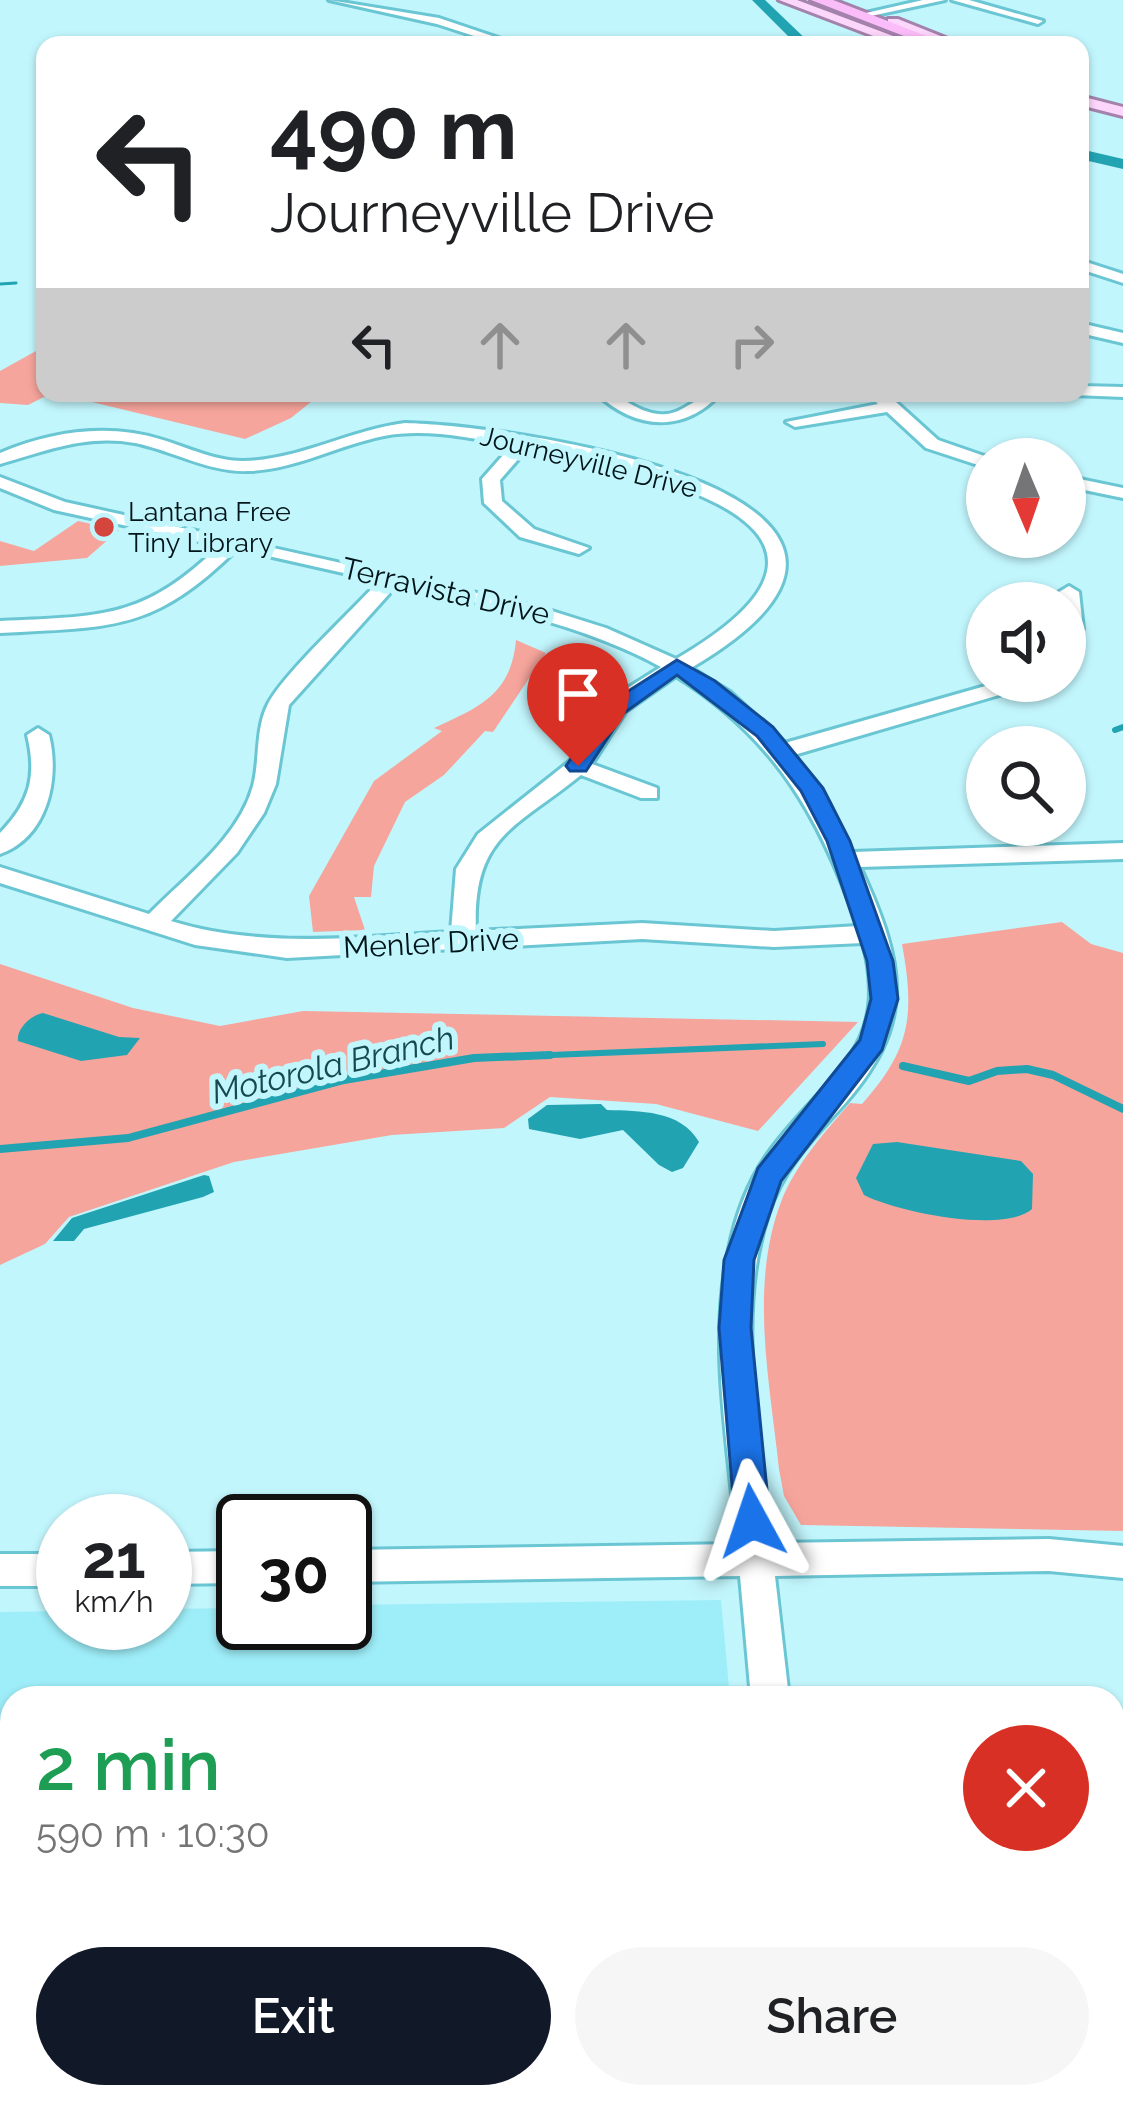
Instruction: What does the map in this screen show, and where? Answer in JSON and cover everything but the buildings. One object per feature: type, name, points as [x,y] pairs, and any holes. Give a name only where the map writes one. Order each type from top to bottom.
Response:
[{"type":"highway","points":[[801,0],[890,36]]},
{"type":"highway","points":[[819,0],[917,36]]},
{"type":"main road","points":[[785,0],[887,36]]},
{"type":"main road","points":[[836,0],[932,36]]},
{"type":"main road","points":[[1089,89],[1123,99]]},
{"type":"main road","points":[[1089,103],[1123,112]]},
{"type":"street","points":[[334,0],[439,21],[485,36]]},
{"type":"street","points":[[872,14],[940,0]]},
{"type":"street","points":[[957,0],[1038,21]]},
{"type":"street","points":[[1089,267],[1123,279]]},
{"type":"street","points":[[1089,328],[1122,330]]},
{"type":"street","points":[[1089,391],[1123,392]]},
{"type":"street","points":[[625,402],[668,420],[688,417],[704,402]]},
{"type":"street","points":[[795,422],[875,402]]},
{"type":"street","points":[[885,402],[932,444],[966,456]]},
{"type":"street","name":"Journeyville Drive","points":[[0,459],[44,442],[89,436],[135,438],[195,460],[230,466],[307,458],[355,438],[402,428],[467,432],[691,484],[743,510],[767,534],[778,568],[767,601],[744,623],[616,709],[578,766],[496,828],[477,849],[461,890],[464,941]]},
{"type":"street","points":[[521,444],[491,479],[494,503],[526,533],[579,548]]},
{"type":"street","name":"Terravista Drive","points":[[0,482],[60,506],[551,614],[677,666],[748,716],[783,751],[823,807],[872,934],[884,981],[881,1023],[854,1072],[811,1117],[768,1176],[739,1260],[735,1328],[769,1686]]},
{"type":"street","points":[[1086,485],[1123,493]]},
{"type":"street","points":[[0,627],[95,621],[144,610],[188,585],[233,543]]},
{"type":"street","points":[[153,925],[256,808],[267,778],[271,727],[280,704],[393,578]]},
{"type":"street","points":[[783,751],[966,698]]},
{"type":"street","points":[[0,846],[25,822],[40,797],[47,763],[38,735]]},
{"type":"street","points":[[578,766],[649,793]]},
{"type":"street","points":[[846,860],[1123,851]]},
{"type":"street","name":"Menler Drive","points":[[0,875],[153,925],[233,944],[287,949],[676,930],[774,940],[872,934]]},
{"type":"street","points":[[372,1566],[1049,1555],[1123,1562]]},
{"type":"street","points":[[0,1570],[36,1570]]},
{"type":"shaded area","points":[[36,351],[36,401],[0,403],[0,371]]},
{"type":"shaded area","points":[[92,402],[311,402],[291,418],[245,439]]},
{"type":"shaded area","points":[[78,521],[119,530],[87,558],[0,566],[0,541],[34,551]]},
{"type":"shaded area","points":[[516,640],[546,653],[493,732],[485,731],[444,775],[405,802],[374,866],[371,897],[354,897],[365,930],[313,932],[309,896],[374,781],[442,731],[434,728],[490,697],[507,674]]},
{"type":"shaded area","points":[[1062,922],[1091,944],[1123,953],[1123,1531],[801,1525],[784,1496],[765,1335],[766,1267],[781,1202],[811,1150],[850,1103],[862,1104],[900,1048],[908,1011],[902,944]]},
{"type":"shaded area","points":[[0,964],[133,1008],[220,1026],[303,1011],[858,1022],[758,1131],[656,1104],[550,1097],[504,1128],[392,1135],[234,1162],[69,1217],[45,1244],[0,1265]]},
{"type":"shaded area","points":[[43,1013],[119,1037],[140,1038],[127,1055],[81,1061],[18,1041],[25,1023]]},
{"type":"shaded area","points":[[601,1104],[607,1110],[670,1118],[699,1142],[683,1168],[672,1172],[623,1130],[580,1139],[529,1129],[528,1119],[547,1105]]},
{"type":"shaded area","points":[[897,1142],[1021,1161],[1033,1174],[1032,1209],[998,1220],[950,1218],[864,1195],[856,1178],[873,1144]]},
{"type":"shaded area","points":[[209,1176],[214,1192],[203,1197],[84,1229],[74,1241],[53,1241],[72,1218]]},
{"type":"shaded area","points":[[721,1600],[729,1686],[0,1686],[0,1612],[36,1611],[36,1650],[192,1650],[192,1609],[216,1608],[216,1650],[372,1650],[372,1605]]},
{"type":"waterway","points":[[758,0],[796,36]]},
{"type":"waterway","points":[[1089,156],[1123,164]]},
{"type":"waterway","points":[[0,284],[16,283]]},
{"type":"waterway","points":[[1115,730],[1123,727]]},
{"type":"waterway","name":"Motorola Branch","points":[[527,1056],[823,1044]]},
{"type":"waterway","name":"Motorola Branch","points":[[527,1056],[550,1055]]},
{"type":"waterway","name":"Motorola Branch","points":[[0,1149],[128,1138],[344,1080],[474,1058],[527,1056]]},
{"type":"waterway","name":"Motorola Branch","points":[[475,1058],[527,1056]]},
{"type":"waterway","name":"Motorola Branch","points":[[903,1066],[969,1081],[997,1071],[1027,1069],[1053,1075],[1123,1109]]},
{"type":"place","name":"Lantana Free Tiny Library","points":[[104,527]]},
{"type":"route","points":[[578,766],[616,709],[677,666],[707,685],[765,732],[812,788],[838,841],[880,961],[884,999],[873,1043],[768,1176],[739,1260],[735,1328],[752,1521]]}]
